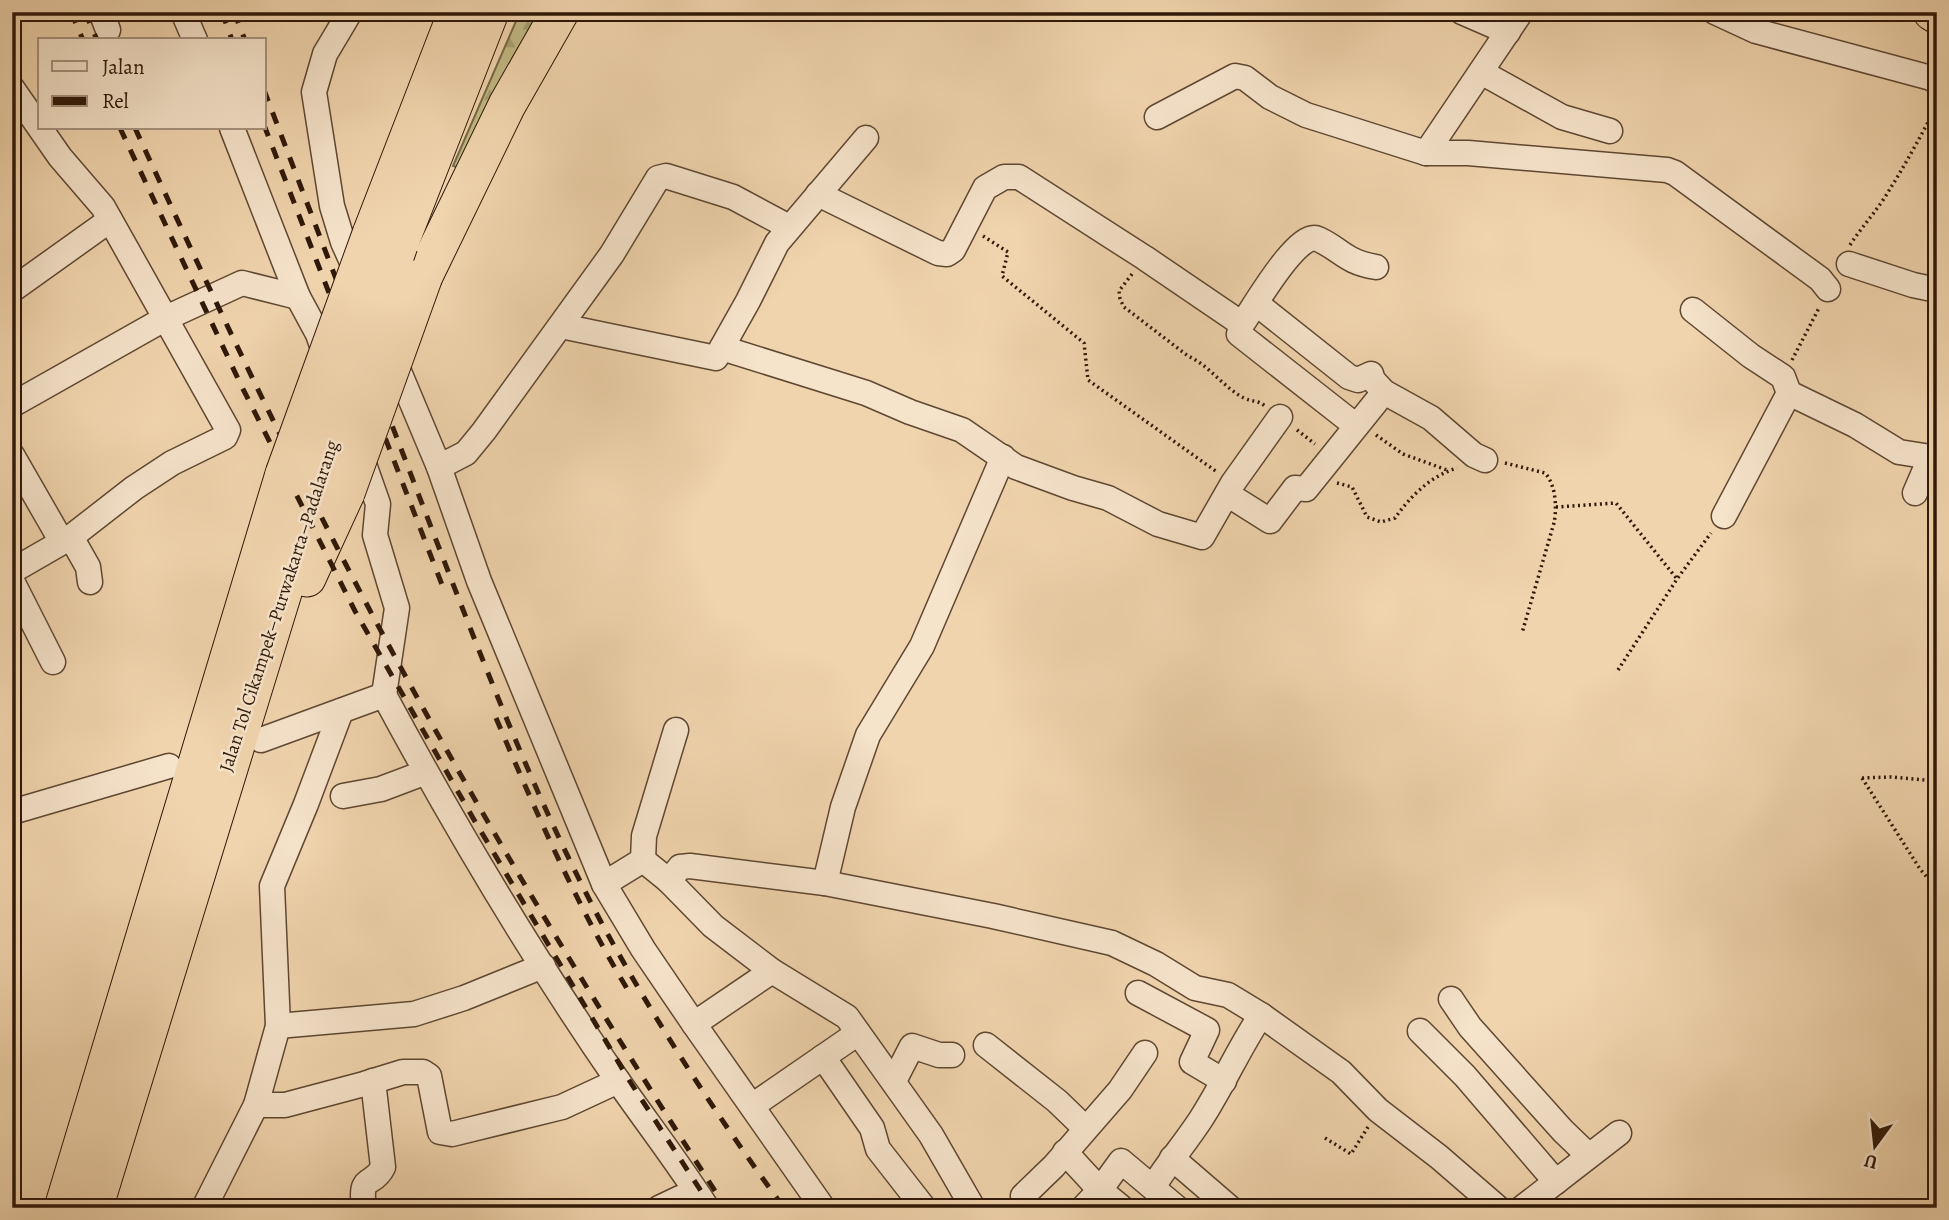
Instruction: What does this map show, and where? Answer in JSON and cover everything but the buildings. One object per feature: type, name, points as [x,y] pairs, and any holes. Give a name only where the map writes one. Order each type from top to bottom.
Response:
[{"type":"highway","name":"Jalan Tol Cikampek–Purwakarta–Padalarang","points":[[94,1208],[252,728],[315,484],[385,239],[457,12]]},
{"type":"highway","name":"Jalan Tol Cikampek–Purwakarta–Padalarang","points":[[385,239],[490,12]]},
{"type":"highway","points":[[315,484],[424,275],[507,105],[560,12]]},
{"type":"highway","points":[[1932,12],[1937,15]]},
{"type":"highway","name":"Jalan Tol Cikampek–Purwakarta–Padalarang","points":[[63,1208],[315,484]]},
{"type":"street","points":[[183,12],[194,38]]},
{"type":"street","points":[[350,12],[325,54],[314,92],[326,174],[343,242],[439,467],[479,581],[604,884],[643,949],[823,1208]]},
{"type":"street","points":[[1426,153],[1514,22],[1462,12]]},
{"type":"street","points":[[1715,12],[1756,31],[1935,75]]},
{"type":"street","points":[[1482,72],[1562,117],[1610,131]]},
{"type":"street","points":[[1157,117],[1235,76],[1240,76],[1270,97],[1306,115],[1426,153],[1481,154],[1667,170],[1675,173],[1820,279],[1828,289]]},
{"type":"street","points":[[12,88],[38,125]]},
{"type":"street","points":[[12,571],[67,540],[134,488],[172,463],[225,437],[228,430],[110,219],[41,130]]},
{"type":"street","points":[[233,130],[298,297],[318,334],[378,504],[375,535],[397,608],[384,695],[426,772],[615,1083],[707,1208]]},
{"type":"street","points":[[561,326],[716,358],[777,243],[866,138]]},
{"type":"street","points":[[439,467],[466,453],[612,254],[658,178],[666,176],[733,197],[789,227]]},
{"type":"street","points":[[818,194],[938,253],[947,254],[953,250],[985,188],[1004,177],[1019,177],[1242,324]]},
{"type":"street","points":[[12,290],[110,219]]},
{"type":"street","points":[[1355,425],[1294,375],[1240,337],[1242,324],[1284,261],[1297,247],[1314,237],[1350,260],[1376,267]]},
{"type":"street","points":[[1849,264],[1937,290]]},
{"type":"street","points":[[12,405],[166,318],[243,283],[298,297]]},
{"type":"street","points":[[1256,304],[1349,377],[1357,380],[1371,374],[1384,391],[1431,418],[1474,455],[1485,460]]},
{"type":"street","points":[[1693,310],[1786,385],[1899,452],[1934,457],[1915,493]]},
{"type":"street","points":[[722,348],[866,393],[962,430],[1016,467],[1108,498],[1158,524],[1202,537],[1230,488],[1280,417]]},
{"type":"street","points":[[1724,516],[1786,385]]},
{"type":"street","points":[[1230,488],[1270,521],[1296,488],[1306,489],[1384,391]]},
{"type":"street","points":[[12,455],[67,540],[88,567],[90,582]]},
{"type":"street","points":[[825,883],[843,807],[868,736],[922,646],[1003,457]]},
{"type":"street","points":[[12,581],[53,662]]},
{"type":"street","points":[[252,728],[341,711],[384,695]]},
{"type":"street","points":[[204,1208],[256,1105],[278,1026],[272,886],[341,711]]},
{"type":"street","points":[[643,860],[644,836],[676,730]]},
{"type":"street","points":[[12,812],[169,766]]},
{"type":"street","points":[[343,796],[381,789],[426,772]]},
{"type":"street","points":[[604,884],[643,860]]},
{"type":"street","points":[[643,860],[669,881],[713,926],[772,971],[847,1017],[931,1135],[973,1208]]},
{"type":"street","points":[[669,881],[680,867],[690,866],[825,883],[1112,943],[1156,964],[1195,988],[1228,995],[1261,1015],[1342,1072],[1378,1110],[1498,1208]]},
{"type":"street","points":[[278,1026],[414,1014],[464,998],[543,966]]},
{"type":"street","points":[[694,1024],[772,971]]},
{"type":"street","points":[[1138,993],[1240,1046]]},
{"type":"street","points":[[1451,999],[1470,1027],[1563,1131],[1588,1154]]},
{"type":"street","points":[[1153,1186],[1199,1122],[1224,1081],[1240,1046],[1261,1015]]},
{"type":"street","points":[[1207,1030],[1192,1062],[1224,1081]]},
{"type":"street","points":[[1420,1031],[1465,1076],[1556,1182]]},
{"type":"street","points":[[752,1106],[858,1033]]},
{"type":"street","points":[[986,1045],[1057,1101],[1084,1128]]},
{"type":"street","points":[[894,1081],[912,1046],[939,1055],[952,1055]]},
{"type":"street","points":[[1023,1196],[1120,1090],[1145,1052]]},
{"type":"street","points":[[823,1057],[872,1128],[878,1149],[924,1208]]},
{"type":"street","points":[[256,1105],[285,1105],[402,1072],[423,1072],[429,1076],[440,1132],[452,1135],[562,1107],[615,1083]]},
{"type":"street","points":[[364,1208],[363,1188],[383,1167],[373,1081]]},
{"type":"street","points":[[615,1083],[676,1204]]},
{"type":"street","points":[[1522,1208],[1588,1154],[1619,1133]]},
{"type":"street","points":[[1065,1152],[1100,1190],[1122,1208]]},
{"type":"street","points":[[1172,1157],[1230,1208]]},
{"type":"street","points":[[1083,1208],[1121,1161],[1177,1208]]},
{"type":"path","points":[[1849,264],[1843,256],[1864,222],[1870,220],[1887,195],[1937,105]]},
{"type":"path","points":[[966,226],[1008,252],[1002,276],[1084,343],[1088,380],[1230,488]]},
{"type":"path","points":[[1145,258],[1119,291],[1124,307],[1188,356],[1199,360],[1245,399],[1258,400],[1331,456]]},
{"type":"path","points":[[1786,385],[1828,289]]},
{"type":"path","points":[[1355,425],[1403,454],[1448,471]]},
{"type":"path","points":[[1306,489],[1339,482],[1352,487],[1367,517],[1381,522],[1395,518],[1411,496],[1448,471],[1485,460],[1545,473],[1552,485],[1556,507],[1554,523],[1522,633]]},
{"type":"path","points":[[1556,507],[1616,503],[1677,579]]},
{"type":"path","points":[[1618,670],[1677,579],[1724,516]]},
{"type":"path","points":[[1937,781],[1891,777],[1862,778],[1920,869],[1937,889]]},
{"type":"path","points":[[1325,1138],[1351,1154],[1378,1110]]},
{"type":"green space","points":[[520,12],[550,12],[467,171],[453,166]]},
{"type":"railway","points":[[71,12],[82,38]]},
{"type":"railway","points":[[85,12],[96,38]]},
{"type":"railway","points":[[222,12],[231,38]]},
{"type":"railway","points":[[234,12],[244,38]]},
{"type":"railway","points":[[266,95],[466,617],[551,821],[600,920],[664,1031],[784,1208]]},
{"type":"railway","points":[[121,130],[241,385],[355,611],[473,818],[629,1080],[712,1208]]},
{"type":"railway","points":[[136,130],[275,425],[407,679],[539,909],[726,1208]]},
{"type":"railway","points":[[266,130],[446,595]]},
{"type":"railway","points":[[496,718],[574,891],[629,992]]}]
